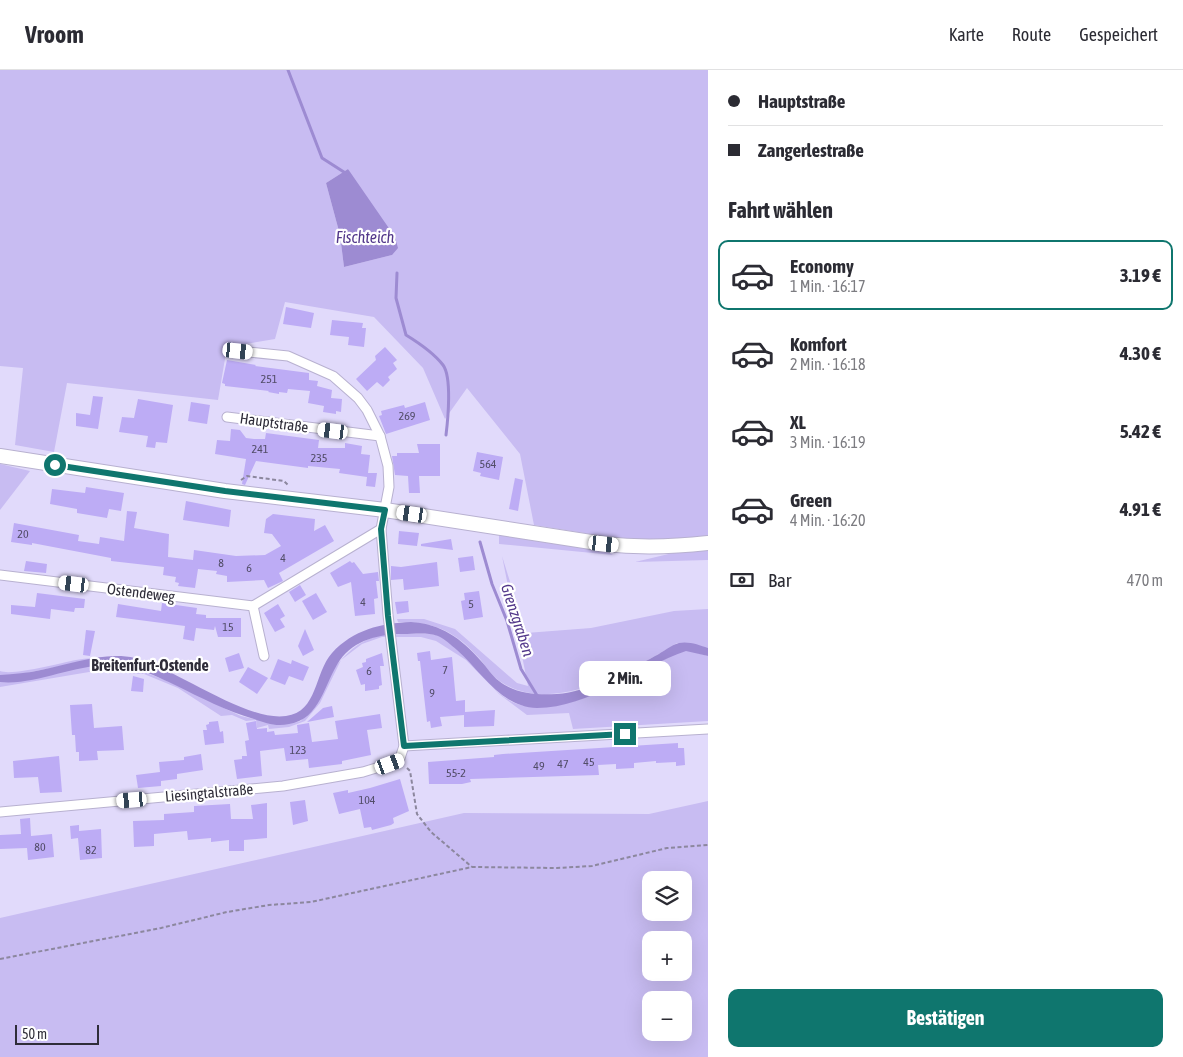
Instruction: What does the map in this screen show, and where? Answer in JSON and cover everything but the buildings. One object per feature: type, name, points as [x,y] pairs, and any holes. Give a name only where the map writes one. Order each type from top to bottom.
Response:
[{"type":"main road","points":[[0,456],[225,491],[385,510],[638,548],[666,548],[708,543]]},
{"type":"street","points":[[238,351],[288,356],[333,376],[358,398],[367,410],[380,436],[388,466],[389,487],[381,529],[388,616],[404,746],[399,761]]},
{"type":"street","name":"Hauptstraße","points":[[228,417],[380,436]]},
{"type":"street","points":[[264,656],[253,606],[381,529]]},
{"type":"street","name":"Ostendeweg","points":[[0,575],[253,606]]},
{"type":"street","points":[[404,746],[708,729]]},
{"type":"street","name":"Liesingtalstraße","points":[[0,812],[283,786],[363,772],[399,761]]},
{"type":"path","points":[[399,761],[410,771],[417,814],[431,832],[472,868]]},
{"type":"path","points":[[0,959],[161,928],[227,912],[269,905],[311,902],[472,868],[592,866],[667,848],[708,845]]},
{"type":"shaded area","points":[[0,70],[708,70],[708,560],[635,562],[677,552],[640,542],[534,525],[520,454],[467,388],[445,419],[423,368],[374,317],[285,302],[275,339],[227,347],[218,400],[67,383],[54,452],[15,445],[23,368],[0,366]],"holes":[[[348,169],[392,255],[344,267],[340,235],[326,183]]]},
{"type":"shaded area","points":[[0,464],[30,471],[0,510]]},
{"type":"shaded area","points":[[499,531],[601,548],[613,555],[499,544]]},
{"type":"shaded area","points":[[502,556],[526,633],[591,628],[674,611],[708,609],[708,648],[677,643],[615,677],[567,692],[544,694],[521,691],[501,682],[492,675],[471,650],[444,630],[423,624],[398,622],[397,619],[424,619],[455,629],[517,683],[528,686]]},
{"type":"shaded area","points":[[435,635],[452,643],[484,678],[507,699],[521,705],[538,707],[558,705],[596,693],[686,650],[708,656],[708,721],[573,729],[569,713],[527,715],[499,694],[466,660],[436,641],[421,637],[382,637],[362,644],[341,660],[365,641],[378,636]]},
{"type":"shaded area","points":[[107,657],[21,674],[24,680],[91,665],[118,666],[136,670],[172,683],[241,716],[271,723],[293,723],[301,721],[324,683],[341,660],[320,703],[305,721],[289,727],[269,729],[268,725],[257,728],[256,720],[246,721],[232,715],[221,716],[178,688],[144,674],[95,671],[0,687],[0,671],[26,671],[76,660]]},
{"type":"shaded area","points":[[708,801],[708,1057],[0,1057],[0,918],[464,813],[649,814]]},
{"type":"water","name":"Fischteich","points":[[348,169],[395,237],[398,248],[392,255],[344,267],[340,235],[326,183]]},
{"type":"water","points":[[411,622],[432,626],[450,634],[466,645],[499,681],[512,689],[534,694],[557,694],[595,685],[633,668],[679,643],[690,643],[708,648],[708,656],[686,651],[595,694],[556,706],[537,708],[524,706],[502,695],[466,658],[446,640],[438,636],[429,634],[385,635],[360,643],[346,653],[340,660],[315,708],[300,721],[280,725],[267,723],[234,712],[152,674],[128,667],[94,666],[31,680],[0,682],[0,675],[36,671],[100,657],[124,656],[152,664],[251,711],[270,716],[286,716],[296,713],[310,700],[326,661],[340,645],[368,629],[389,624]]},
{"type":"waterway","name":"Grenzgraben","points":[[288,70],[322,158],[347,174]]},
{"type":"waterway","name":"Grenzgraben","points":[[397,273],[396,298],[406,335],[435,356],[446,371],[449,398],[446,435]]},
{"type":"waterway","name":"Grenzgraben","points":[[480,542],[521,669],[538,697]]},
{"type":"district","name":"Breitenfurt-Ostende","points":[[150,665]]},
{"type":"route","points":[[55,465],[225,491],[385,510],[381,529],[388,616],[404,746],[625,734]]}]
